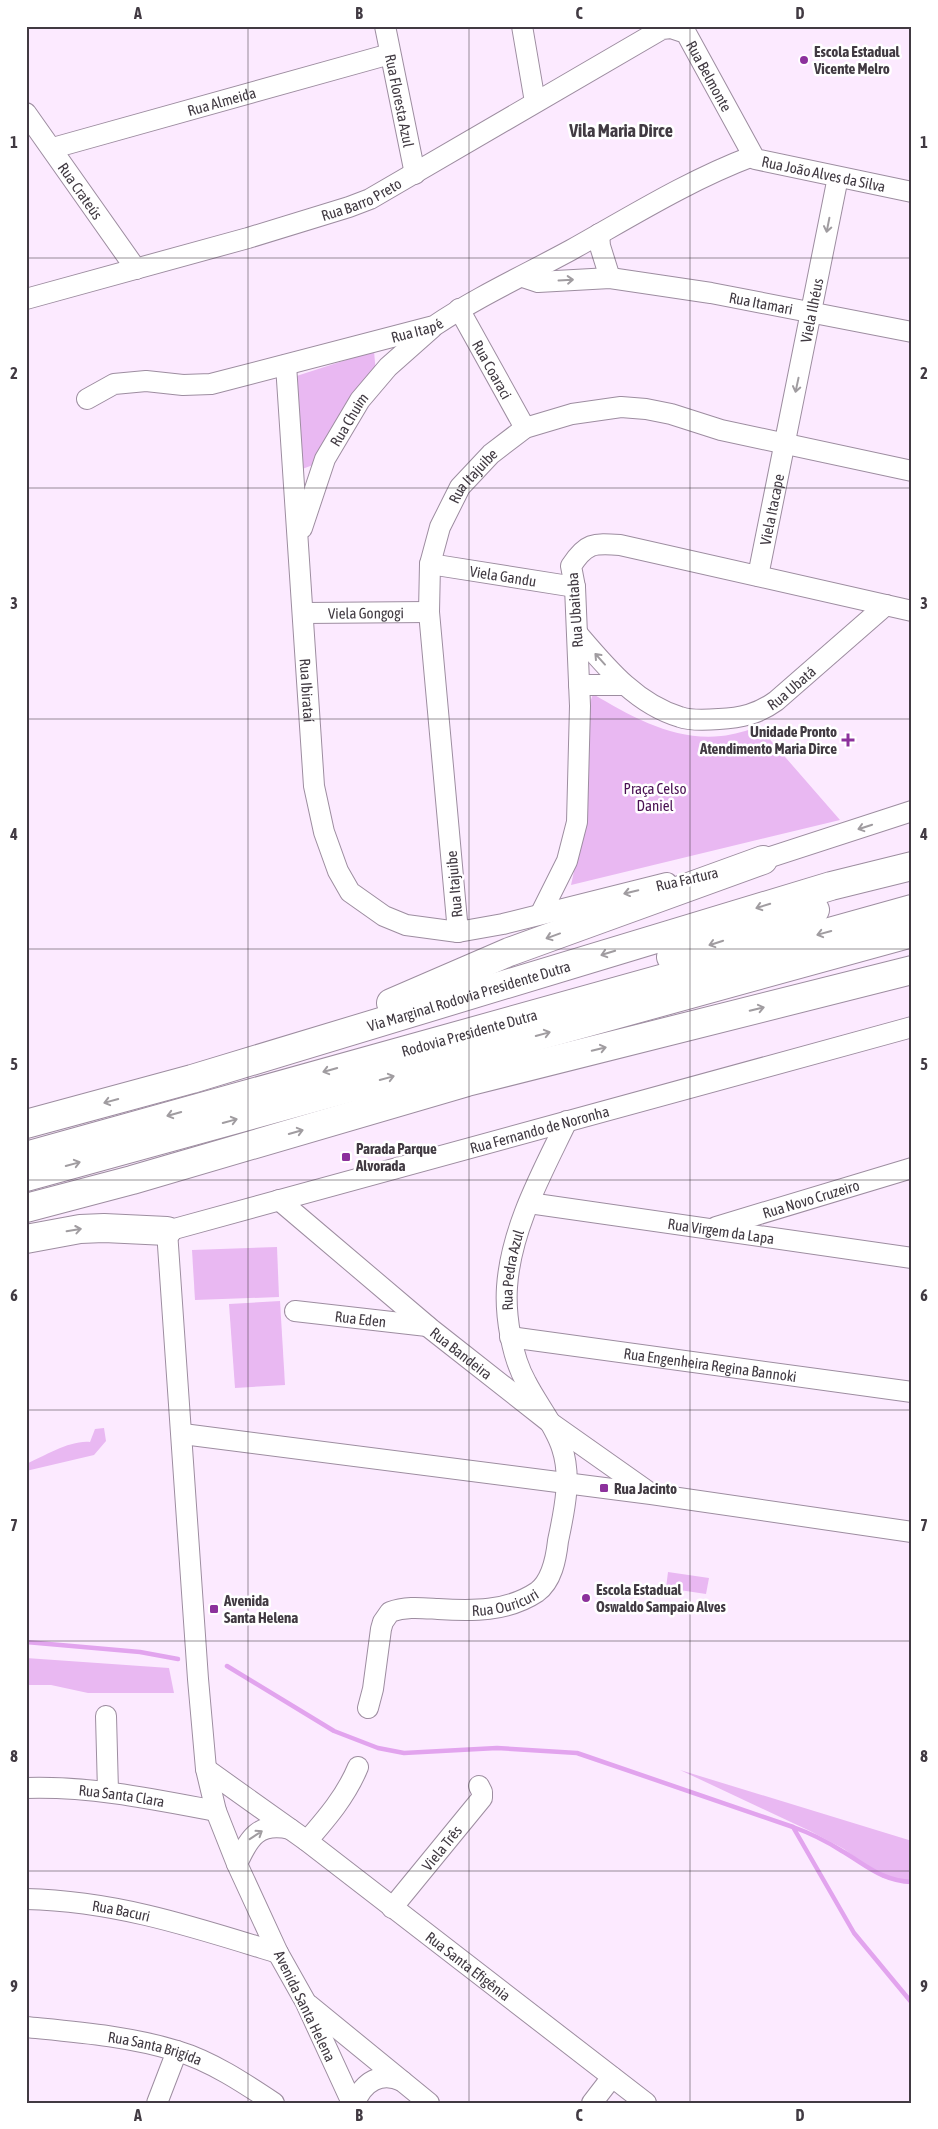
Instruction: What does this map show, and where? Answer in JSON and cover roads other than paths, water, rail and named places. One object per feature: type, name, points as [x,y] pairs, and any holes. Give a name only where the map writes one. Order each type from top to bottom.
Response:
[{"type":"highway","points":[[192,1078],[233,1052],[392,1003],[509,952],[763,860]]},
{"type":"highway","name":"Via Marginal Rodovia Presidente Dutra","points":[[26,1124],[192,1078],[831,886],[912,866]]},
{"type":"highway","points":[[532,1014],[550,996],[912,878]]},
{"type":"highway","name":"Rodovia Presidente Dutra","points":[[26,1156],[912,909]]},
{"type":"highway","name":"Rodovia Presidente Dutra","points":[[26,1177],[912,933]]},
{"type":"highway","points":[[26,1208],[132,1180],[467,1082],[912,970]]},
{"type":"highway","points":[[26,1239],[80,1229],[104,1228],[167,1231]]},
{"type":"street","name":"Rua Floresta Azul","points":[[385,26],[415,174]]},
{"type":"street","points":[[522,26],[535,102]]},
{"type":"street","name":"Rua Barro Preto","points":[[28,299],[349,208],[370,199],[415,174],[661,28]]},
{"type":"street","name":"Rua Belmonte","points":[[661,28],[671,28],[686,34],[750,149]]},
{"type":"street","name":"Rua Almeida","points":[[53,148],[390,54]]},
{"type":"street","name":"Rua Crateús","points":[[26,112],[136,269]]},
{"type":"street","name":"Rua Itapé","points":[[87,399],[114,384],[146,381],[183,385],[211,384],[434,326],[459,309],[523,276],[750,149]]},
{"type":"street","name":"Rua João Alves da Silva","points":[[750,149],[755,159],[912,192]]},
{"type":"street","name":"Viela Ilhéus","points":[[784,444],[838,177]]},
{"type":"street","points":[[599,234],[600,246],[610,278]]},
{"type":"street","name":"Rua Itamari","points":[[523,276],[538,282],[610,278],[711,293],[912,332]]},
{"type":"street","name":"Rua Coaraci","points":[[459,309],[526,428]]},
{"type":"street","name":"Rua Chuim","points":[[299,537],[325,459],[360,400],[388,367],[434,326]]},
{"type":"street","name":"Rua Ibirataí","points":[[286,365],[304,612],[314,786],[324,832],[338,872],[350,892],[384,916],[406,925],[458,932]]},
{"type":"street","name":"Rua Itajuibe","points":[[458,932],[429,612],[430,564],[440,527],[460,487],[492,454],[526,428],[572,414],[621,407],[671,414],[721,430],[912,471]]},
{"type":"street","name":"Viela Itacape","points":[[758,576],[784,444]]},
{"type":"street","name":"Rua Ubaitaba","points":[[541,914],[567,861],[577,822],[579,685],[575,587],[571,566],[581,550],[599,543],[620,545],[912,611]]},
{"type":"street","name":"Viela Gandu","points":[[430,564],[575,587]]},
{"type":"street","name":"Rua Ubatá","points":[[577,633],[624,685],[659,709],[682,718],[711,720],[738,718],[763,711],[793,688],[886,606]]},
{"type":"street","name":"Viela Gongogi","points":[[304,612],[429,612]]},
{"type":"street","points":[[579,685],[624,685]]},
{"type":"street","name":"Rua Fartura","points":[[458,932],[503,924],[763,860],[912,811]]},
{"type":"street","name":"Rua Fernando de Noronha","points":[[167,1231],[912,1027]]},
{"type":"street","name":"Rua Pedra Azul","points":[[548,1421],[524,1380],[510,1337],[507,1288],[514,1247],[529,1203],[567,1121]]},
{"type":"street","name":"Rua Novo Cruzeiro","points":[[710,1228],[912,1168]]},
{"type":"street","name":"Rua Bandeira","points":[[279,1200],[427,1326],[548,1421],[652,1494]]},
{"type":"street","name":"Rua Virgem da Lapa","points":[[529,1203],[912,1258]]},
{"type":"street","name":"Avenida Santa Helena","points":[[167,1231],[206,1769],[216,1811],[237,1864],[278,1953],[305,2001],[354,2103]]},
{"type":"street","name":"Rua Eden","points":[[295,1311],[427,1326]]},
{"type":"street","name":"Rua Engenheira Regina Bannoki","points":[[510,1337],[912,1392]]},
{"type":"street","name":"Rua Ouricuri","points":[[368,1708],[373,1689],[381,1629],[383,1622],[390,1612],[410,1607],[491,1609],[514,1604],[538,1591],[549,1578],[556,1553],[567,1484],[562,1448],[548,1421]]},
{"type":"street","points":[[182,1434],[652,1494],[912,1532]]},
{"type":"street","points":[[106,1716],[108,1791]]},
{"type":"street","points":[[307,1841],[350,1787],[358,1767]]},
{"type":"street","name":"Rua Santa Efigênia","points":[[206,1769],[307,1841],[646,2103]]},
{"type":"street","name":"Viela Três","points":[[392,1908],[482,1798],[479,1786]]},
{"type":"street","name":"Rua Santa Clara","points":[[26,1788],[57,1787],[108,1791],[216,1811]]},
{"type":"street","points":[[237,1864],[245,1844],[259,1832],[274,1827],[290,1829]]},
{"type":"street","name":"Rua Bacuri","points":[[26,1899],[103,1906],[150,1915],[278,1953]]},
{"type":"street","name":"Rua Bacuri","points":[[215,1934],[233,1933],[243,1929],[256,1918],[259,1911]]},
{"type":"street","points":[[305,2001],[429,2103]]},
{"type":"street","name":"Rua Santa Brigida","points":[[26,2027],[126,2040],[177,2051],[213,2066],[274,2103]]},
{"type":"street","points":[[157,2103],[177,2051]]},
{"type":"street","points":[[354,2103],[367,2084],[380,2077],[392,2076],[403,2082]]},
{"type":"street","points":[[592,2103],[612,2077]]},
{"type":"waterway","points":[[26,1642],[140,1652],[178,1659]]},
{"type":"waterway","points":[[227,1666],[334,1731],[378,1748],[404,1753],[497,1748],[577,1753],[793,1827],[854,1933],[912,2003]]},
{"type":"waterway","points":[[793,1827],[824,1841],[883,1875],[892,1879],[912,1882]]},
{"type":"place","name":"Escola Estadual Vicente Melro","points":[[804,60]]},
{"type":"place","name":"Unidade Pronto Atendimento Maria Dirce","points":[[848,740]]},
{"type":"place","name":"Parada Parque Alvorada","points":[[346,1157]]},
{"type":"place","name":"Rua Jacinto","points":[[604,1488]]},
{"type":"place","name":"Escola Estadual Oswaldo Sampaio Alves","points":[[586,1598]]},
{"type":"place","name":"Avenida Santa Helena","points":[[214,1609]]},
{"type":"district","name":"Vila Maria Dirce","points":[[621,130]]},
{"type":"park label","name":"Praça Celso Daniel","points":[[655,796]]}]
